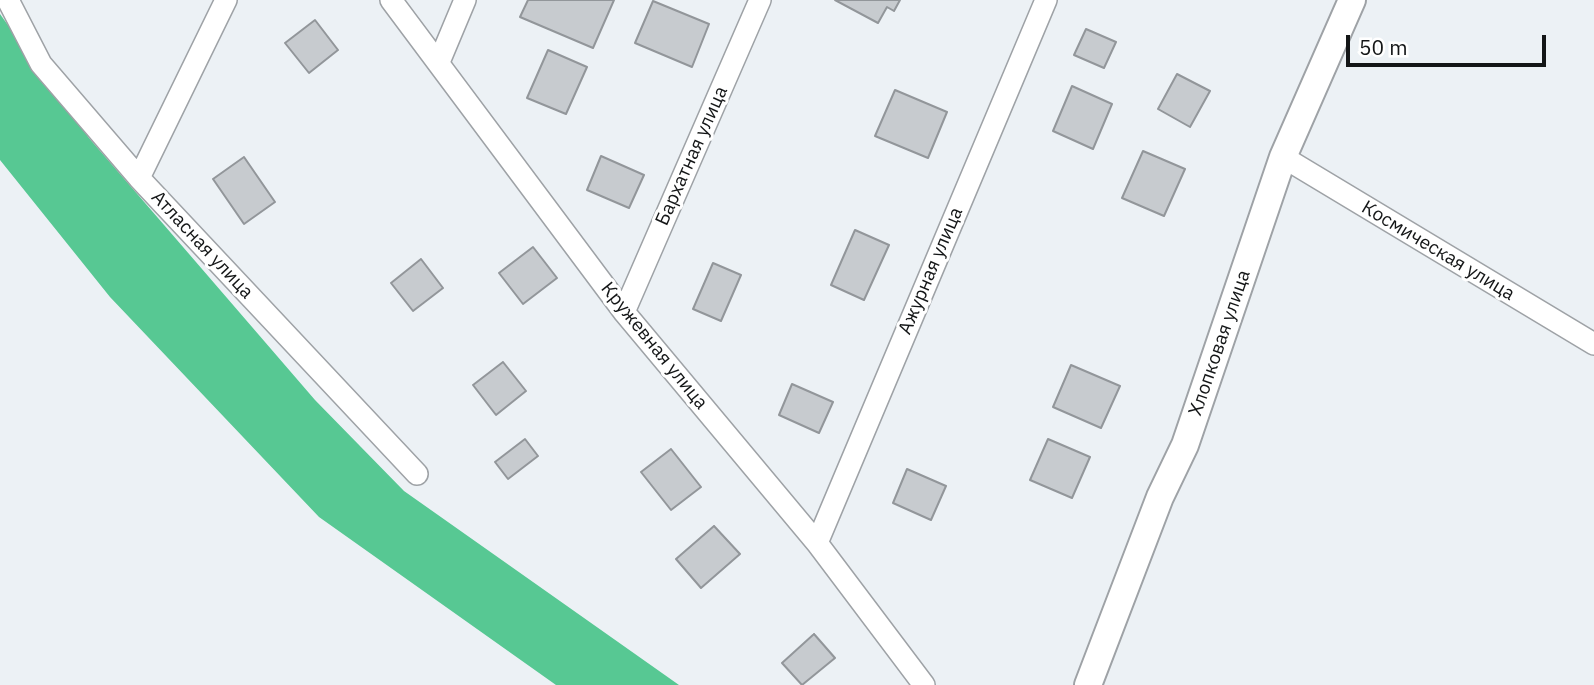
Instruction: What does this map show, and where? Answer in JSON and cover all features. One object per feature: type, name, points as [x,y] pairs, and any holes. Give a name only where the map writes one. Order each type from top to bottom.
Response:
[{"type":"street","name":"Атласная улица","points":[[8,0],[41,64],[139,178],[416,474]]},
{"type":"street","points":[[139,178],[226,0]]},
{"type":"street","name":"Кружевная улица","points":[[391,0],[624,312],[817,543],[924,685]]},
{"type":"street","points":[[439,62],[465,0]]},
{"type":"street","name":"Бархатная улица","points":[[624,312],[760,0]]},
{"type":"street","name":"Ажурная улица","points":[[817,543],[1045,0]]},
{"type":"street","name":"Хлопковая улица","points":[[1088,685],[1160,497],[1185,445],[1283,157],[1352,0]]},
{"type":"street","name":"Космическая улица","points":[[1283,157],[1594,344]]},
{"type":"green space","points":[[0,14],[89,138],[315,400],[404,491],[679,685],[556,685],[319,517],[110,297],[0,160]]},
{"type":"building","points":[[528,0],[614,0],[593,48],[520,17]]},
{"type":"building","points":[[835,0],[900,0],[894,11],[887,7],[878,23]]},
{"type":"building","points":[[653,1],[709,24],[692,67],[635,43]]},
{"type":"building","points":[[315,20],[338,50],[309,73],[285,43]]},
{"type":"building","points":[[1086,29],[1116,42],[1104,68],[1074,55]]},
{"type":"building","points":[[548,50],[587,67],[566,114],[527,98]]},
{"type":"building","points":[[1177,74],[1210,91],[1190,127],[1158,109]]},
{"type":"building","points":[[1072,86],[1112,104],[1093,149],[1053,131]]},
{"type":"building","points":[[895,90],[947,112],[928,158],[875,136]]},
{"type":"building","points":[[1143,151],[1185,169],[1164,216],[1122,198]]},
{"type":"building","points":[[601,156],[644,175],[629,208],[587,190]]},
{"type":"building","points":[[244,157],[275,202],[244,224],[213,179]]},
{"type":"building","points":[[855,230],[889,245],[864,300],[831,285]]},
{"type":"building","points":[[533,247],[557,278],[523,304],[499,273]]},
{"type":"building","points":[[421,259],[443,288],[413,311],[391,283]]},
{"type":"building","points":[[713,263],[741,275],[721,321],[693,309]]},
{"type":"building","points":[[503,362],[526,391],[496,415],[473,385]]},
{"type":"building","points":[[1071,365],[1120,386],[1101,428],[1053,407]]},
{"type":"building","points":[[792,384],[833,402],[819,433],[779,415]]},
{"type":"building","points":[[525,439],[538,456],[508,479],[495,462]]},
{"type":"building","points":[[1048,439],[1090,457],[1072,498],[1030,480]]},
{"type":"building","points":[[671,449],[701,487],[671,510],[641,472]]},
{"type":"building","points":[[907,469],[946,486],[931,520],[893,503]]},
{"type":"building","points":[[714,526],[740,554],[701,588],[676,559]]},
{"type":"building","points":[[814,634],[835,658],[802,685],[782,663]]}]
